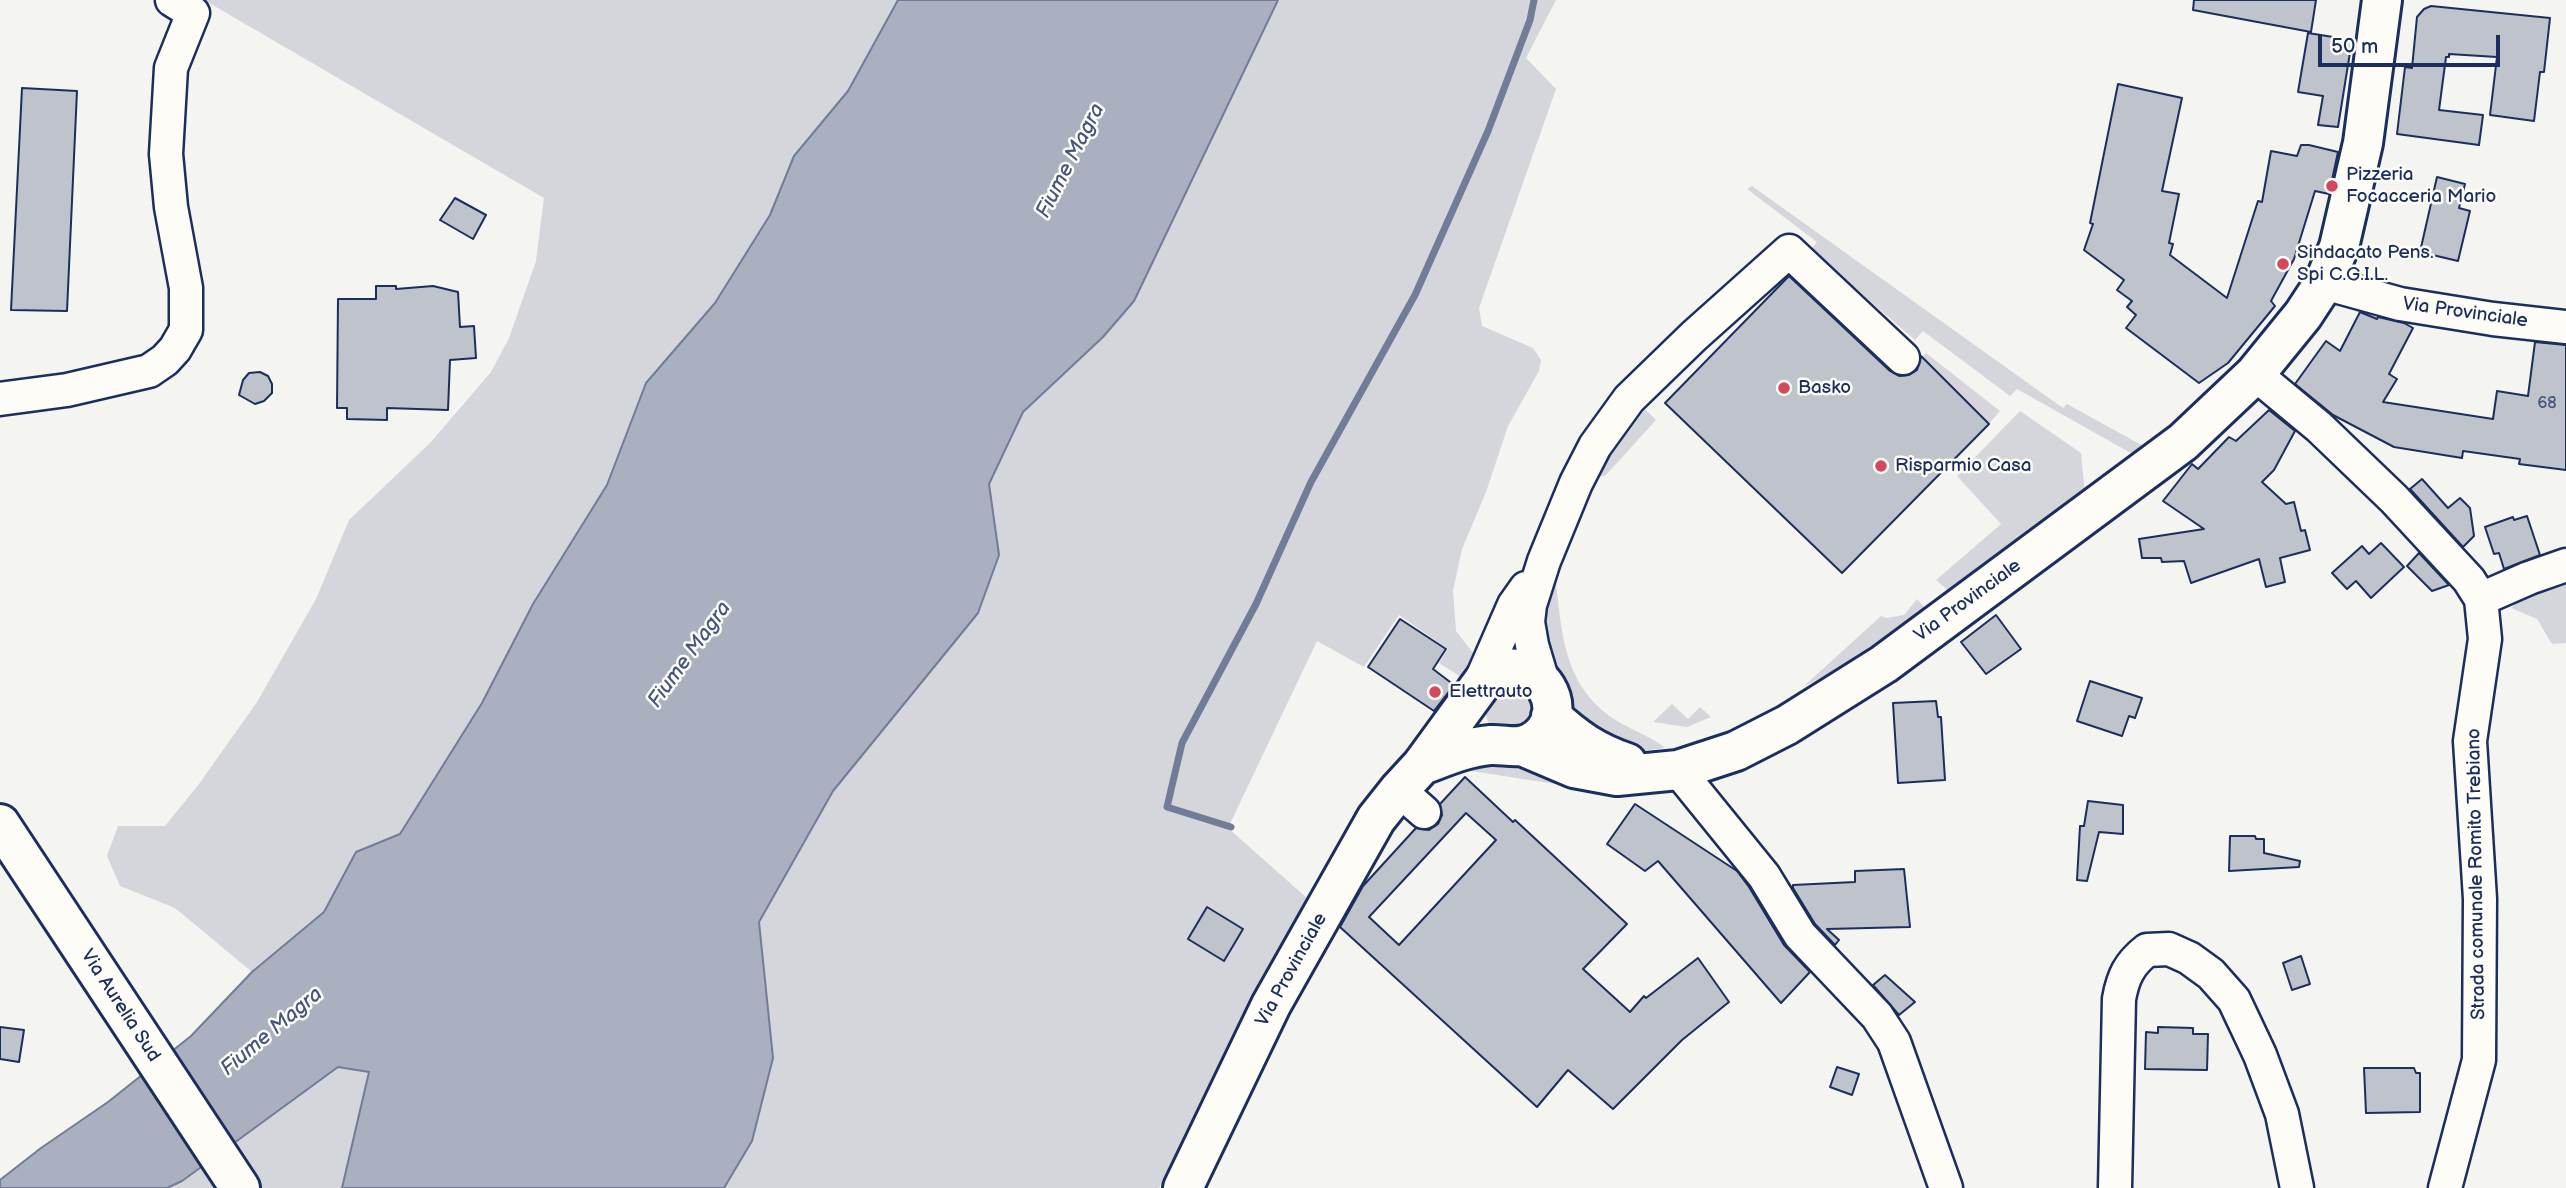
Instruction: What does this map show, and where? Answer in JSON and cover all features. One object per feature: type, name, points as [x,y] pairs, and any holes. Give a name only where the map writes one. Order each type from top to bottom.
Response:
[{"type":"main road","name":"Via Provinciale","points":[[1183,1188],[1271,1005],[1376,819],[1415,789],[1477,689],[1498,670],[1522,668],[1573,736],[1598,753],[1665,771],[1747,746],[1787,725],[1884,664],[2183,442],[2255,374],[2303,315],[2324,283],[2339,247],[2364,143],[2380,16],[2399,0]]},
{"type":"main road","points":[[1477,689],[1473,706],[1474,719],[1480,731],[1490,740],[1591,773],[1617,776],[1665,771]]},
{"type":"main road","points":[[1415,789],[1459,751],[1489,745],[1512,746],[1537,738],[1548,725],[1547,699]]},
{"type":"main road","name":"Via Aurelia Sud","points":[[0,824],[240,1188]]},
{"type":"street","points":[[15,397],[67,390],[149,371],[175,349],[186,330],[186,288],[171,207],[166,154],[171,68],[183,7]]},
{"type":"street","points":[[1547,699],[1528,622],[1530,605],[1544,561],[1576,483],[1595,446],[1629,399],[1694,336],[1789,251],[1903,358]]},
{"type":"street","name":"Via Provinciale","points":[[2324,283],[2400,304],[2566,327]]},
{"type":"street","name":"Strada comunale Romito Trebiano","points":[[2255,374],[2319,427],[2394,499],[2469,580],[2481,600],[2485,639],[2470,741],[2480,899],[2480,1060],[2445,1188]]},
{"type":"street","points":[[1477,689],[1514,605],[1544,561]]},
{"type":"street","points":[[2481,600],[2566,565]]},
{"type":"street","points":[[1665,771],[1764,876],[1800,936],[1877,1016],[1894,1042],[1946,1188]]},
{"type":"street","points":[[2115,1188],[2119,999],[2122,979],[2130,966],[2147,950],[2169,949],[2189,958],[2211,974],[2234,1000],[2260,1055],[2283,1114],[2297,1188]]},
{"type":"shaded area","points":[[204,0],[898,0],[848,91],[794,156],[770,215],[715,303],[646,383],[607,485],[533,604],[482,703],[400,834],[356,852],[324,912],[252,972],[175,908],[120,886],[107,856],[118,826],[165,826],[199,784],[257,702],[316,599],[349,520],[431,442],[491,372],[509,338],[536,261],[544,198]]},
{"type":"shaded area","points":[[1278,0],[1556,0],[1526,58],[1556,89],[1479,308],[1482,326],[1533,348],[1541,360],[1539,371],[1508,426],[1486,492],[1462,549],[1453,591],[1456,631],[1481,663],[1472,684],[1439,663],[1448,649],[1399,615],[1364,667],[1317,641],[1228,828],[1307,898],[1159,1188],[724,1188],[752,1141],[767,1002],[759,922],[833,791],[978,613],[999,555],[989,485],[1023,412],[1103,337],[1134,301]]},
{"type":"shaded area","points":[[1752,186],[2063,408],[2067,404],[2156,453],[2145,461],[2017,389],[2010,396],[1923,331],[1915,340],[1811,250],[1817,242],[1747,189]]},
{"type":"shaded area","points":[[1926,353],[2000,411],[1989,424],[1921,358]]},
{"type":"shaded area","points":[[1645,409],[1656,420],[1606,475],[1600,477],[1605,462]]},
{"type":"shaded area","points":[[2020,411],[2081,453],[2085,495],[1952,594],[1936,580],[2001,524],[1957,476]]},
{"type":"shaded area","points":[[1555,574],[1563,636],[1574,673],[1584,690],[1614,719],[1665,748],[1632,752],[1567,717],[1542,650],[1544,597]]},
{"type":"shaded area","points":[[2566,578],[2566,643],[2552,644],[2537,619],[2511,608],[2531,591]]},
{"type":"shaded area","points":[[1917,599],[1928,612],[1882,646],[1803,687],[1881,616],[1886,618],[1904,615]]},
{"type":"shaded area","points":[[1495,683],[1537,688],[1535,729],[1494,730],[1485,712]]},
{"type":"shaded area","points":[[1672,704],[1688,719],[1700,707],[1711,717],[1687,727],[1653,722]]},
{"type":"shaded area","points":[[1534,762],[1601,791],[1471,771],[1456,763]]},
{"type":"shaded area","points":[[338,1067],[370,1072],[342,1188],[167,1188],[182,1181]]},
{"type":"water","name":"Fiume Magra","points":[[898,0],[1278,0],[1134,301],[1103,337],[1023,412],[989,484],[999,555],[978,613],[833,791],[759,922],[773,1058],[752,1141],[724,1188],[342,1188],[369,1072],[338,1067],[182,1181],[167,1188],[0,1188],[0,1180],[108,1102],[191,1036],[252,972],[324,912],[356,852],[400,834],[482,703],[533,604],[607,485],[646,383],[715,303],[770,215],[794,156],[848,91]]},
{"type":"building","points":[[2194,0],[2316,0],[2311,32],[2193,10]]},
{"type":"building","points":[[2431,6],[2550,18],[2544,72],[2540,72],[2534,121],[2490,115],[2497,57],[2449,54],[2449,57],[2446,57],[2439,110],[2483,115],[2479,145],[2397,134],[2405,67],[2412,68],[2417,17]]},
{"type":"building","points":[[2308,33],[2352,40],[2338,127],[2318,125],[2323,96],[2298,92]]},
{"type":"building","points":[[2118,84],[2182,98],[2162,191],[2179,194],[2169,243],[2173,244],[2170,255],[2227,298],[2258,201],[2262,202],[2271,151],[2297,156],[2301,145],[2309,145],[2338,152],[2329,194],[2315,191],[2294,259],[2271,301],[2275,306],[2228,363],[2199,383],[2126,328],[2136,315],[2127,307],[2132,301],[2117,290],[2124,280],[2084,250],[2093,224],[2090,223]]},
{"type":"building","points":[[22,88],[77,91],[67,311],[11,310]]},
{"type":"building","points":[[2437,177],[2465,184],[2459,208],[2470,211],[2458,261],[2420,252]]},
{"type":"building","points":[[455,198],[486,215],[473,239],[440,220]]},
{"type":"building","points":[[1789,276],[1890,371],[1899,376],[1909,375],[1917,370],[1921,356],[1989,424],[1842,573],[1665,403]]},
{"type":"building","points":[[376,286],[396,286],[396,289],[433,286],[458,292],[460,327],[474,326],[476,358],[450,360],[448,410],[387,408],[387,420],[347,419],[347,408],[337,408],[338,299],[376,299]]},
{"type":"building","points":[[2360,312],[2377,319],[2378,317],[2404,323],[2413,328],[2389,374],[2397,379],[2383,402],[2493,419],[2497,391],[2528,396],[2535,342],[2566,345],[2566,470],[2519,464],[2520,459],[2463,451],[2462,458],[2394,447],[2333,415],[2295,384],[2326,341],[2340,351]]},
{"type":"building","points":[[260,372],[268,376],[272,393],[264,401],[255,404],[239,395],[243,380],[249,373]]},
{"type":"building","points":[[2269,410],[2295,431],[2274,470],[2262,482],[2286,504],[2294,502],[2301,531],[2305,530],[2310,550],[2280,558],[2285,582],[2266,587],[2259,559],[2191,583],[2184,561],[2162,562],[2161,558],[2142,558],[2139,539],[2204,529],[2163,501],[2192,464],[2198,469],[2229,437],[2236,441]]},
{"type":"building","points":[[2422,479],[2448,508],[2460,498],[2470,508],[2474,536],[2463,547],[2410,489]]},
{"type":"building","points":[[2527,516],[2540,555],[2504,569],[2499,553],[2494,554],[2485,527],[2513,517],[2514,520]]},
{"type":"building","points":[[2381,543],[2404,567],[2371,598],[2356,581],[2347,589],[2332,573],[2362,546],[2369,554]]},
{"type":"building","points":[[2419,553],[2449,585],[2432,591],[2407,566]]},
{"type":"building","points":[[1996,615],[2021,649],[1986,674],[1961,642]]},
{"type":"building","points":[[1400,619],[1446,649],[1433,669],[1454,685],[1434,711],[1368,667]]},
{"type":"building","points":[[2090,681],[2142,698],[2135,718],[2129,716],[2122,736],[2077,721]]},
{"type":"building","points":[[1936,701],[1938,717],[1941,717],[1945,780],[1898,783],[1893,703]]},
{"type":"building","points":[[1465,777],[1627,924],[1583,969],[1630,1012],[1644,996],[1646,998],[1698,958],[1729,1002],[1682,1040],[1613,1109],[1568,1070],[1537,1107],[1340,927],[1363,886],[1416,828],[1429,830],[1438,824],[1442,815],[1440,804]],"holes":[[[1466,813],[1496,840],[1399,945],[1369,917]]]},
{"type":"building","points":[[2088,801],[2123,805],[2123,834],[2099,832],[2087,881],[2077,880],[2080,826],[2084,826]]},
{"type":"building","points":[[1635,804],[1737,871],[1749,887],[1784,945],[1810,972],[1781,1003],[1658,861],[1645,871],[1607,844]]},
{"type":"building","points":[[2230,836],[2255,836],[2256,839],[2264,839],[2264,853],[2300,861],[2299,867],[2229,871]]},
{"type":"building","points":[[1904,869],[1910,927],[1827,929],[1839,940],[1835,945],[1815,924],[1793,888],[1793,885],[1855,882],[1855,871]]},
{"type":"building","points":[[1207,907],[1243,929],[1224,961],[1188,939]]},
{"type":"building","points":[[2301,956],[2310,984],[2292,990],[2283,963]]},
{"type":"building","points":[[1885,975],[1915,1002],[1899,1015],[1873,985]]},
{"type":"building","points":[[0,1027],[24,1030],[19,1062],[0,1059]]},
{"type":"building","points":[[2158,1027],[2193,1028],[2193,1034],[2208,1034],[2207,1070],[2145,1069],[2146,1032],[2158,1033]]},
{"type":"building","points":[[1837,1067],[1859,1074],[1852,1095],[1830,1087]]},
{"type":"building","points":[[2364,1068],[2414,1068],[2416,1073],[2420,1073],[2420,1112],[2366,1113]]},
{"type":"waterway","points":[[1231,827],[1167,807],[1182,743],[1256,604],[1311,482],[1415,295],[1488,131],[1530,20],[1534,0]]},
{"type":"place","name":"Pizzeria Focacceria Mario","points":[[2332,186]]},
{"type":"place","name":"Sindacato Pens. Spi C.G.I.L.","points":[[2283,264]]},
{"type":"place","name":"Basko","points":[[1784,388]]},
{"type":"place","name":"Risparmio Casa","points":[[1881,466]]},
{"type":"place","name":"Elettrauto","points":[[1435,692]]}]
